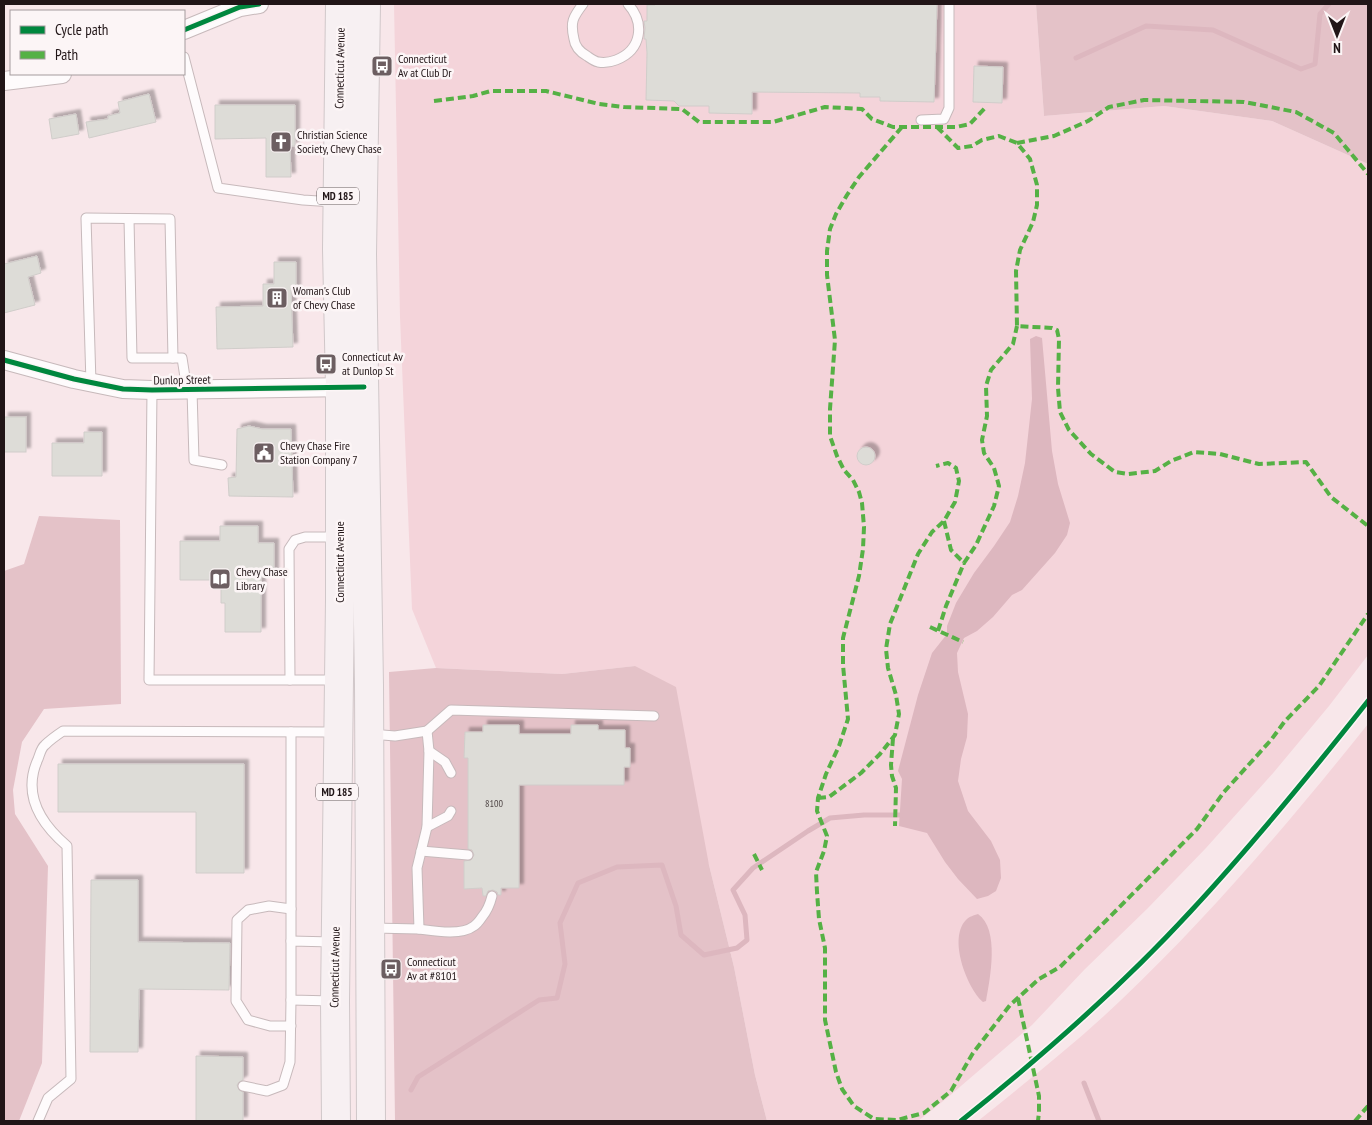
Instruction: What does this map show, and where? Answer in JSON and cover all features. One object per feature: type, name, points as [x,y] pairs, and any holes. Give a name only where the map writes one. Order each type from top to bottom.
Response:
[{"type":"main road","name":"Connecticut Avenue","points":[[340,4],[336,249],[352,388]]},
{"type":"main road","name":"Connecticut Avenue","points":[[366,4],[362,254],[352,388],[352,463],[369,734],[371,1121]]},
{"type":"main road","name":"Connecticut Avenue","points":[[336,1121],[335,1001],[340,537],[352,463]]},
{"type":"street","points":[[185,30],[240,7],[259,4]]},
{"type":"street","points":[[4,80],[52,75]]},
{"type":"street","name":"Dunlop Street","points":[[4,360],[74,379],[123,389],[352,388]]},
{"type":"lane","points":[[583,4],[574,16],[571,27],[575,44],[582,53],[598,62],[609,62],[624,57],[632,49],[638,37],[639,25],[635,13],[628,4]]},
{"type":"lane","points":[[921,120],[944,119],[949,108],[949,4]]},
{"type":"lane","points":[[185,61],[218,188],[303,200],[337,202]]},
{"type":"lane","points":[[91,383],[86,218],[170,219],[173,358]]},
{"type":"lane","points":[[129,219],[132,358],[182,358],[190,390],[194,460],[222,465]]},
{"type":"lane","points":[[152,390],[149,680],[339,680]]},
{"type":"lane","points":[[290,680],[289,549],[295,540],[305,537],[340,537]]},
{"type":"lane","points":[[369,734],[395,736],[427,731],[451,710],[654,716]]},
{"type":"lane","points":[[38,1121],[48,1098],[71,1079],[67,846],[42,819],[31,793],[32,770],[44,746],[63,731],[338,732]]},
{"type":"lane","points":[[419,929],[417,868],[427,827],[429,751],[427,731]]},
{"type":"lane","points":[[244,1086],[268,1091],[283,1085],[290,1062],[291,732]]},
{"type":"lane","points":[[429,751],[445,762],[451,773]]},
{"type":"lane","points":[[427,827],[448,816],[451,811]]},
{"type":"lane","points":[[421,851],[468,855]]},
{"type":"lane","points":[[370,928],[419,929],[441,932],[458,931],[473,927],[486,913],[492,896]]},
{"type":"lane","points":[[291,909],[268,906],[248,910],[237,920],[236,1001],[248,1020],[270,1026],[291,1026]]},
{"type":"lane","points":[[291,941],[336,942]]},
{"type":"lane","points":[[291,1000],[335,1001]]},
{"type":"shaded area","points":[[394,4],[1036,4],[1044,116],[1164,106],[1272,121],[1368,164],[1368,655],[1329,706],[1274,772],[1206,848],[1032,1025],[918,1121],[767,1121],[755,1075],[734,967],[709,865],[635,666],[562,674],[436,668],[412,609],[400,317]]},
{"type":"shaded area","points":[[1036,4],[1368,4],[1368,164],[1272,121],[1164,106],[1044,116]]},
{"type":"shaded area","points":[[1036,336],[1042,338],[1052,451],[1058,484],[1070,523],[1067,535],[1055,553],[1022,590],[1012,595],[993,617],[977,631],[964,638],[957,653],[958,672],[968,714],[967,737],[958,781],[968,811],[991,841],[1000,860],[1001,878],[996,891],[988,896],[977,899],[945,862],[927,833],[899,826],[902,779],[898,771],[918,695],[932,653],[947,634],[947,626],[956,603],[974,573],[1010,522],[1025,463],[1032,399],[1030,339]]},
{"type":"shaded area","points":[[39,516],[120,520],[121,704],[44,709],[22,742],[13,790],[15,814],[48,866],[42,1063],[19,1121],[4,1121],[4,571],[24,564]]},
{"type":"shaded area","points":[[635,666],[676,687],[709,865],[734,967],[755,1075],[767,1121],[395,1121],[389,672],[436,668],[562,674]]},
{"type":"shaded area","points":[[1368,724],[1368,1121],[978,1121],[1086,1032],[1186,936],[1310,796]]},
{"type":"shaded area","points":[[978,914],[985,921],[989,931],[992,955],[986,1001],[983,1002],[971,986],[959,949],[961,927],[968,918]]},
{"type":"building","points":[[937,4],[934,102],[880,101],[880,97],[860,97],[860,93],[752,92],[752,114],[709,113],[709,106],[679,106],[674,101],[646,100],[647,53],[646,39],[644,39],[644,21],[647,21],[647,5]]},
{"type":"building","points":[[974,66],[1003,67],[1002,103],[973,102]]},
{"type":"building","points":[[149,94],[156,122],[89,138],[86,122],[108,119],[108,116],[120,113],[118,102]]},
{"type":"building","name":"Christian Science Society, Chevy Chase","points":[[215,105],[295,105],[295,146],[290,146],[291,177],[266,177],[266,138],[215,139]]},
{"type":"building","points":[[76,114],[79,134],[52,139],[49,119]]},
{"type":"building","points":[[37,256],[41,273],[28,277],[35,305],[4,313],[4,264]]},
{"type":"building","name":"Woman's Club of Chevy Chase","points":[[274,262],[296,262],[296,290],[291,290],[293,347],[217,349],[216,307],[263,306],[263,284],[274,284]]},
{"type":"building","points":[[4,417],[26,417],[26,452],[4,452]]},
{"type":"building","name":"Chevy Chase Fire Station Company 7","points":[[249,426],[262,429],[291,429],[293,497],[229,496],[228,478],[236,477],[237,429]]},
{"type":"building","points":[[84,432],[102,432],[102,476],[52,476],[52,443],[84,443]]},
{"type":"building","points":[[866,447],[872,450],[875,456],[872,462],[866,465],[860,462],[857,456],[860,450]]},
{"type":"building","name":"Chevy Chase Library","points":[[220,526],[258,526],[258,543],[274,543],[274,577],[261,577],[261,632],[225,632],[225,603],[221,603],[221,580],[180,580],[180,541],[220,541]]},
{"type":"building","points":[[483,725],[519,725],[519,734],[571,734],[571,725],[598,725],[598,730],[625,730],[625,748],[630,748],[630,767],[624,767],[624,785],[519,785],[519,888],[501,888],[501,895],[498,895],[493,890],[488,891],[486,896],[483,896],[482,888],[464,889],[464,861],[471,860],[474,855],[472,850],[468,849],[468,758],[464,758],[465,732],[483,732]]},
{"type":"building","points":[[58,764],[244,764],[244,873],[196,873],[196,812],[58,812]]},
{"type":"building","points":[[91,880],[138,880],[138,942],[230,943],[229,990],[139,989],[138,1052],[90,1052]]},
{"type":"building","points":[[196,1056],[243,1057],[243,1080],[237,1085],[239,1090],[243,1092],[243,1121],[196,1121]]},
{"type":"waterway","points":[[1076,58],[1146,26],[1213,30],[1301,69],[1315,64],[1320,14],[1329,4]]},
{"type":"waterway","points":[[411,1090],[418,1077],[539,1000],[557,998],[565,964],[560,923],[578,883],[617,867],[662,865],[676,906],[681,935],[704,955],[737,948],[747,940],[745,915],[733,890],[753,868],[830,818],[864,815],[901,815]]},
{"type":"waterway","points":[[1084,1083],[1099,1121]]},
{"type":"marked path","points":[[434,101],[473,96],[491,91],[546,91],[599,104],[682,109],[699,122],[773,122],[825,107],[862,109],[872,119],[893,127],[956,127],[970,124],[985,108]]},
{"type":"marked path","points":[[1017,143],[1054,136],[1088,121],[1109,107],[1144,100],[1244,102],[1296,112],[1334,133],[1368,174]]},
{"type":"marked path","points":[[902,127],[859,177],[847,195],[830,229],[827,251],[827,275],[835,340],[830,436],[844,470],[853,480],[859,492],[864,527],[859,576],[843,638],[843,665],[848,719],[818,798],[817,811],[827,836],[824,851],[816,872],[819,919],[825,948],[825,1020],[836,1072],[842,1089],[854,1106],[874,1119],[897,1120],[924,1113],[951,1091],[973,1053],[1010,1005],[1039,979],[1060,967],[1197,829],[1224,792],[1271,740],[1285,721],[1319,686],[1368,614]]},
{"type":"marked path","points":[[937,127],[958,148],[972,146],[982,140],[999,136],[1017,143],[1030,159],[1037,185],[1037,205],[1033,222],[1020,250],[1016,271],[1017,326],[1057,330],[1059,339],[1058,388],[1060,412],[1069,430],[1091,454],[1115,472],[1128,474],[1155,471],[1171,461],[1194,452],[1220,454],[1259,464],[1306,462],[1331,497],[1368,526]]},
{"type":"marked path","points":[[944,521],[951,550],[964,563],[976,545],[994,506],[999,486],[994,468],[984,453],[982,440],[987,416],[986,386],[991,370],[1013,344],[1017,326]]},
{"type":"marked path","points":[[818,798],[829,797],[861,773],[895,735],[899,714],[896,695],[888,668],[886,649],[890,624],[918,554],[932,532],[944,521],[955,502],[959,481],[956,468],[948,463],[936,466]]},
{"type":"marked path","points":[[938,631],[964,563]]},
{"type":"marked path","points":[[930,627],[963,642]]},
{"type":"marked path","points":[[893,738],[891,765],[896,788],[895,826]]},
{"type":"marked path","points":[[754,854],[762,870]]},
{"type":"marked path","points":[[1018,998],[1039,1096],[1038,1121]]},
{"type":"marked path","points":[[1355,1121],[1368,1106]]},
{"type":"cycle path","points":[[185,30],[240,7],[259,4]]},
{"type":"cycle path","points":[[4,360],[74,379],[123,389],[364,387]]},
{"type":"cycle path","points":[[961,1121],[1080,1021],[1164,940],[1259,834],[1368,701]]},
{"type":"place","name":"Connecticut Av at Club Dr","points":[[382,66]]},
{"type":"place","name":"Christian Science Society, Chevy Chase","points":[[281,142]]},
{"type":"place","name":"Woman's Club of Chevy Chase","points":[[277,298]]},
{"type":"place","name":"Connecticut Av at Dunlop St","points":[[326,364]]},
{"type":"place","name":"Chevy Chase Fire Station Company 7","points":[[264,453]]},
{"type":"place","name":"Chevy Chase Library","points":[[220,579]]},
{"type":"place","name":"Connecticut Av at #8101","points":[[391,969]]}]
